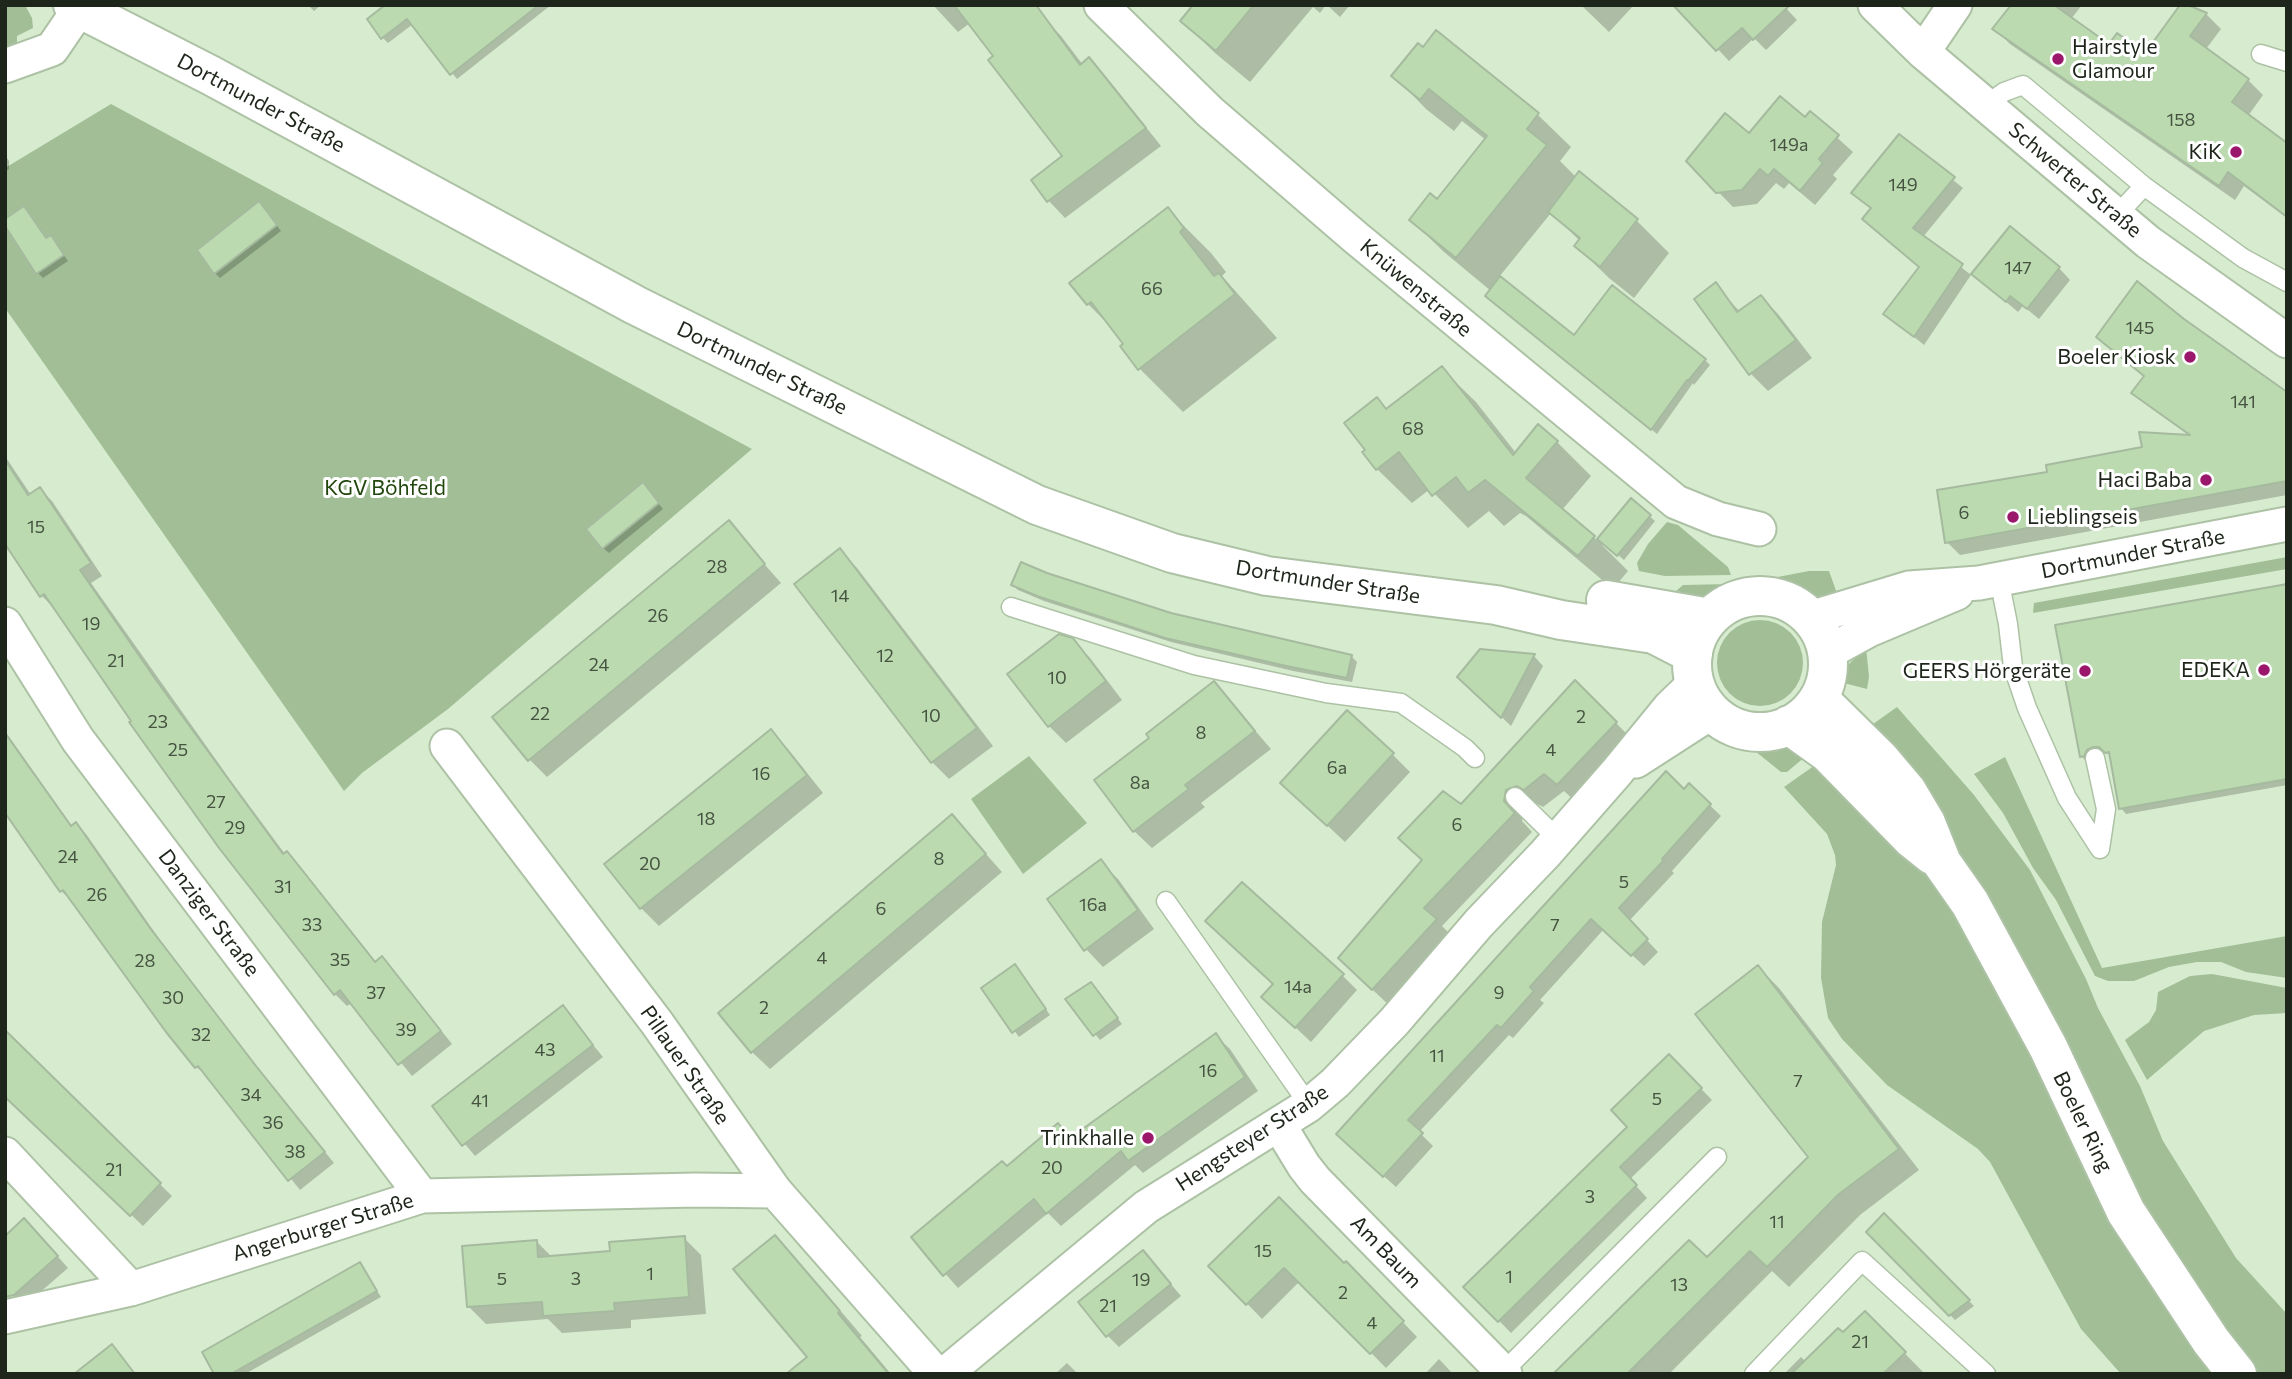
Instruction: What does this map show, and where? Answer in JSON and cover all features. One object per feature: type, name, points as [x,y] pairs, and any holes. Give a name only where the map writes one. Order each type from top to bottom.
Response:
[{"type":"main road","name":"Dortmunder Straße","points":[[79,7],[210,75],[635,306],[1037,505],[1172,553],[1267,576],[1496,605],[1562,620],[1654,634],[1700,683]]},
{"type":"main road","points":[[1763,596],[1779,598],[1793,604],[1811,618],[1822,634],[1827,653],[1826,680],[1819,699],[1806,714],[1773,731],[1745,730],[1722,720],[1700,683],[1697,639],[1710,618],[1728,604],[1742,598],[1763,596]]},
{"type":"main road","name":"Dortmunder Straße","points":[[1496,605],[1564,597],[1622,602],[1710,618]]},
{"type":"main road","name":"Boeler Ring","points":[[1819,699],[1880,759],[1908,791],[1926,824],[1942,863],[1969,903],[2042,1036],[2126,1212],[2211,1341],[2237,1374]]},
{"type":"main road","name":"Boeler Ring","points":[[1789,725],[1828,753],[1912,839],[1942,863]]},
{"type":"street","name":"Knüwenstraße","points":[[1101,5],[1210,111],[1345,229],[1676,502],[1718,519],[1759,529]]},
{"type":"street","points":[[1923,52],[1955,5]]},
{"type":"street","name":"Schwerter Straße","points":[[1876,6],[1923,52],[2148,242],[2287,341]]},
{"type":"street","points":[[5,66],[52,49],[79,7]]},
{"type":"street","name":"Dortmunder Straße","points":[[1811,618],[1909,589],[1989,581],[2287,524]]},
{"type":"street","name":"Dortmunder Straße","points":[[1827,653],[1869,630],[1989,581]]},
{"type":"street","name":"Danziger Straße","points":[[5,624],[78,740],[422,1196]]},
{"type":"street","name":"Hengsteyer Straße","points":[[945,1374],[1146,1207],[1279,1125],[1335,1083],[1394,1022],[1479,923],[1558,839],[1670,707],[1700,683]]},
{"type":"street","name":"Pillauer Straße","points":[[447,746],[657,1023],[775,1191],[936,1374]]},
{"type":"street","name":"Am Baum","points":[[1279,1125],[1315,1180],[1504,1373]]},
{"type":"street","points":[[5,1154],[131,1289]]},
{"type":"street","name":"Angerburger Straße","points":[[5,1317],[131,1289],[422,1196],[775,1191]]},
{"type":"lane","points":[[2262,54],[2287,62]]},
{"type":"lane","points":[[1986,106],[2004,92],[2023,85],[2144,186],[2243,258],[2287,282]]},
{"type":"lane","points":[[2117,215],[2144,186]]},
{"type":"lane","points":[[1989,581],[2008,624],[2013,667],[2026,708],[2067,798],[2100,849],[2106,809],[2095,758]]},
{"type":"lane","points":[[1011,607],[1194,665],[1326,693],[1401,703],[1475,758]]},
{"type":"lane","points":[[1515,797],[1558,839]]},
{"type":"lane","points":[[1166,901],[1309,1105]]},
{"type":"lane","name":"Am Baum","points":[[1504,1373],[1717,1157]]},
{"type":"lane","points":[[1754,1374],[1862,1261],[1986,1374]]},
{"type":"green space","points":[[5,5],[25,5],[32,18],[33,28],[17,36],[17,48],[5,50]]},
{"type":"green space","name":"KGV Böhfeld","points":[[111,104],[752,449],[448,709],[362,773],[344,791],[5,308],[5,168]]},
{"type":"green space","points":[[1667,522],[1678,525],[1728,567],[1731,575],[1665,576],[1639,571],[1637,563],[1648,544]]},
{"type":"green space","points":[[2287,557],[2287,569],[2033,613],[2034,603]]},
{"type":"green space","points":[[1809,571],[1829,571],[1839,599],[1817,598],[1768,582],[1767,579]]},
{"type":"green space","points":[[1729,584],[1729,588],[1709,598],[1676,591],[1683,585]]},
{"type":"green space","points":[[1752,620],[1768,620],[1791,632],[1800,646],[1803,663],[1800,680],[1791,694],[1768,706],[1752,706],[1736,699],[1724,687],[1717,671],[1717,655],[1724,639],[1736,627]]},
{"type":"green space","points":[[1866,647],[1869,677],[1867,689],[1840,682],[1848,665]]},
{"type":"green space","points":[[1897,707],[1974,795],[2030,870],[2140,1086],[2163,1141],[2236,1258],[2287,1314],[2287,1374],[2121,1374],[2081,1329],[1990,1162],[1978,1149],[1887,1085],[1842,1039],[1828,1018],[1821,978],[1822,922],[1836,865],[1835,855],[1827,834],[1784,787]]},
{"type":"green space","points":[[1745,743],[1785,743],[1806,756],[1787,772],[1781,772]]},
{"type":"green space","points":[[1029,756],[1087,823],[1023,874],[971,799]]},
{"type":"green space","points":[[2005,757],[2102,968],[2287,936],[2287,978],[2246,972],[2221,962],[2197,962],[2169,967],[2134,981],[2108,981],[2095,976],[2056,900],[2033,868],[2003,813],[1974,774]]},
{"type":"green space","points":[[2212,974],[2287,988],[2287,1013],[2254,1015],[2204,1031],[2147,1080],[2125,1040],[2149,1022],[2156,1010],[2158,992],[2190,976]]},
{"type":"building","points":[[385,5],[539,5],[450,75],[407,19],[381,39],[367,19]]},
{"type":"building","points":[[954,5],[1036,5],[1080,65],[1089,57],[1146,128],[1047,202],[1031,180],[1062,156],[988,60],[993,56]]},
{"type":"building","points":[[1193,5],[1254,5],[1216,51],[1180,21]]},
{"type":"building","points":[[1673,5],[1790,5],[1753,40],[1742,28],[1716,51]]},
{"type":"building","points":[[2011,5],[2054,5],[2109,44],[2117,33],[2145,53],[2180,5],[2188,5],[2207,13],[2190,36],[2249,79],[2232,102],[2287,143],[2287,217],[2228,172],[2219,186],[1992,29]]},
{"type":"building","points":[[1436,30],[1539,113],[1527,129],[1547,145],[1456,258],[1409,220],[1430,193],[1437,199],[1487,136],[1429,89],[1420,100],[1391,76],[1418,43],[1423,47]]},
{"type":"building","points":[[1780,96],[1805,117],[1810,111],[1839,135],[1819,159],[1823,163],[1800,191],[1774,169],[1768,176],[1760,169],[1742,190],[1716,193],[1686,161],[1725,113],[1749,133]]},
{"type":"building","points":[[1899,134],[1955,177],[1913,228],[1963,264],[1914,337],[1883,314],[1919,267],[1862,219],[1871,208],[1851,193]]},
{"type":"building","points":[[1579,171],[1638,219],[1600,267],[1574,246],[1580,238],[1548,212]]},
{"type":"building","points":[[259,201],[277,225],[214,274],[197,250]]},
{"type":"building","points":[[24,206],[46,238],[51,235],[64,255],[36,274],[5,226],[5,219]]},
{"type":"building","points":[[1168,207],[1184,228],[1180,232],[1214,276],[1219,273],[1235,294],[1138,370],[1120,346],[1123,344],[1091,302],[1087,305],[1069,283]]},
{"type":"building","points":[[2010,226],[2060,267],[2027,309],[2010,296],[2006,302],[1971,274]]},
{"type":"building","points":[[1500,276],[1574,335],[1612,285],[1706,359],[1687,380],[1651,430],[1485,296]]},
{"type":"building","points":[[2137,281],[2184,319],[2287,392],[2287,481],[1945,543],[1937,490],[2047,472],[2046,465],[2142,447],[2139,432],[2190,435],[2131,393],[2144,376],[2096,337]]},
{"type":"building","points":[[1716,282],[1737,312],[1761,295],[1796,340],[1749,375],[1694,299]]},
{"type":"building","points":[[1442,366],[1513,455],[1538,424],[1558,441],[1526,478],[1595,536],[1578,556],[1485,480],[1468,493],[1456,477],[1432,496],[1399,452],[1376,470],[1362,452],[1365,450],[1344,423],[1377,397],[1386,409]]},
{"type":"building","points":[[5,460],[28,495],[40,487],[91,563],[80,570],[156,680],[283,854],[287,851],[375,962],[382,956],[441,1031],[398,1065],[340,990],[334,995],[219,848],[129,722],[131,721],[44,594],[40,597],[5,544]]},
{"type":"building","points":[[643,482],[659,503],[602,549],[586,529]]},
{"type":"building","points":[[1631,498],[1651,515],[1617,556],[1597,539]]},
{"type":"building","points":[[729,520],[765,564],[528,761],[492,717]]},
{"type":"building","points":[[840,548],[977,728],[931,763],[794,584]]},
{"type":"building","points":[[1021,562],[1171,613],[1352,655],[1347,678],[1165,638],[1037,596],[1011,585]]},
{"type":"building","points":[[2287,584],[2287,779],[2119,809],[2109,752],[2105,753],[2099,747],[2093,747],[2080,757],[2055,625]]},
{"type":"building","points":[[1059,634],[1073,638],[1106,681],[1048,727],[1007,674]]},
{"type":"building","points":[[1480,649],[1535,654],[1501,718],[1457,677]]},
{"type":"building","points":[[1575,680],[1617,722],[1557,785],[1544,774],[1524,790],[1517,786],[1506,790],[1504,801],[1515,813],[1424,908],[1437,919],[1372,990],[1338,958],[1422,860],[1398,838],[1443,791],[1461,804]]},
{"type":"building","points":[[1214,681],[1255,731],[1185,785],[1189,789],[1133,832],[1094,780],[1149,738],[1146,734]]},
{"type":"building","points":[[1347,710],[1394,753],[1327,826],[1280,783]]},
{"type":"building","points":[[771,729],[807,775],[640,909],[604,864]]},
{"type":"building","points":[[5,733],[71,826],[76,822],[150,928],[325,1152],[288,1181],[198,1066],[195,1068],[166,1032],[63,890],[60,892],[5,813]]},
{"type":"building","points":[[1666,771],[1684,789],[1689,783],[1711,804],[1619,908],[1648,939],[1631,956],[1591,919],[1530,987],[1534,991],[1501,1028],[1497,1025],[1408,1120],[1423,1133],[1383,1177],[1336,1134]]},
{"type":"building","points":[[952,814],[986,854],[751,1053],[718,1013]]},
{"type":"building","points":[[1101,859],[1138,910],[1084,951],[1047,899]]},
{"type":"building","points":[[1242,882],[1344,974],[1295,1028],[1261,997],[1273,984],[1205,921]]},
{"type":"building","points":[[1015,964],[1046,1009],[1012,1033],[981,988]]},
{"type":"building","points":[[1758,965],[1899,1149],[1839,1194],[1767,1267],[1750,1251],[1627,1374],[1553,1374],[1689,1240],[1707,1257],[1808,1157],[1695,1014]]},
{"type":"building","points":[[1091,982],[1118,1018],[1093,1036],[1065,999]]},
{"type":"building","points":[[563,1005],[593,1045],[462,1146],[432,1106]]},
{"type":"building","points":[[5,1030],[161,1183],[130,1216],[5,1097]]},
{"type":"building","points":[[1216,1033],[1245,1077],[1128,1161],[1121,1151],[1046,1214],[1034,1199],[943,1276],[911,1237],[1002,1161],[1007,1166],[1058,1123],[1070,1138]]},
{"type":"building","points":[[1669,1054],[1702,1088],[1620,1167],[1637,1185],[1498,1322],[1463,1287],[1627,1127],[1611,1110]]},
{"type":"building","points":[[1279,1197],[1404,1321],[1370,1354],[1284,1268],[1246,1305],[1208,1266]]},
{"type":"building","points":[[1884,1213],[1970,1300],[1949,1316],[1866,1232]]},
{"type":"building","points":[[24,1218],[58,1256],[14,1295],[5,1297],[5,1236]]},
{"type":"building","points":[[775,1235],[889,1374],[786,1374],[807,1357],[733,1269]]},
{"type":"building","points":[[685,1236],[689,1297],[614,1303],[615,1311],[543,1316],[542,1302],[467,1307],[462,1246],[537,1240],[538,1257],[610,1251],[609,1242]]},
{"type":"building","points":[[1143,1250],[1171,1284],[1106,1337],[1078,1302]]},
{"type":"building","points":[[360,1262],[377,1291],[231,1374],[214,1374],[202,1352]]},
{"type":"building","points":[[1865,1311],[1906,1352],[1883,1374],[1791,1374],[1838,1328],[1843,1332]]},
{"type":"building","points":[[112,1344],[135,1374],[74,1374]]},
{"type":"place","name":"Hairstyle Glamour","points":[[2058,59]]},
{"type":"place","name":"KiK","points":[[2236,152]]},
{"type":"place","name":"Boeler Kiosk","points":[[2190,357]]},
{"type":"place","name":"Haci Baba","points":[[2206,480]]},
{"type":"place","name":"Lieblingseis","points":[[2013,517]]},
{"type":"place","name":"EDEKA","points":[[2264,670]]},
{"type":"place","name":"GEERS Hörgeräte","points":[[2085,671]]},
{"type":"place","name":"Trinkhalle","points":[[1148,1138]]}]
